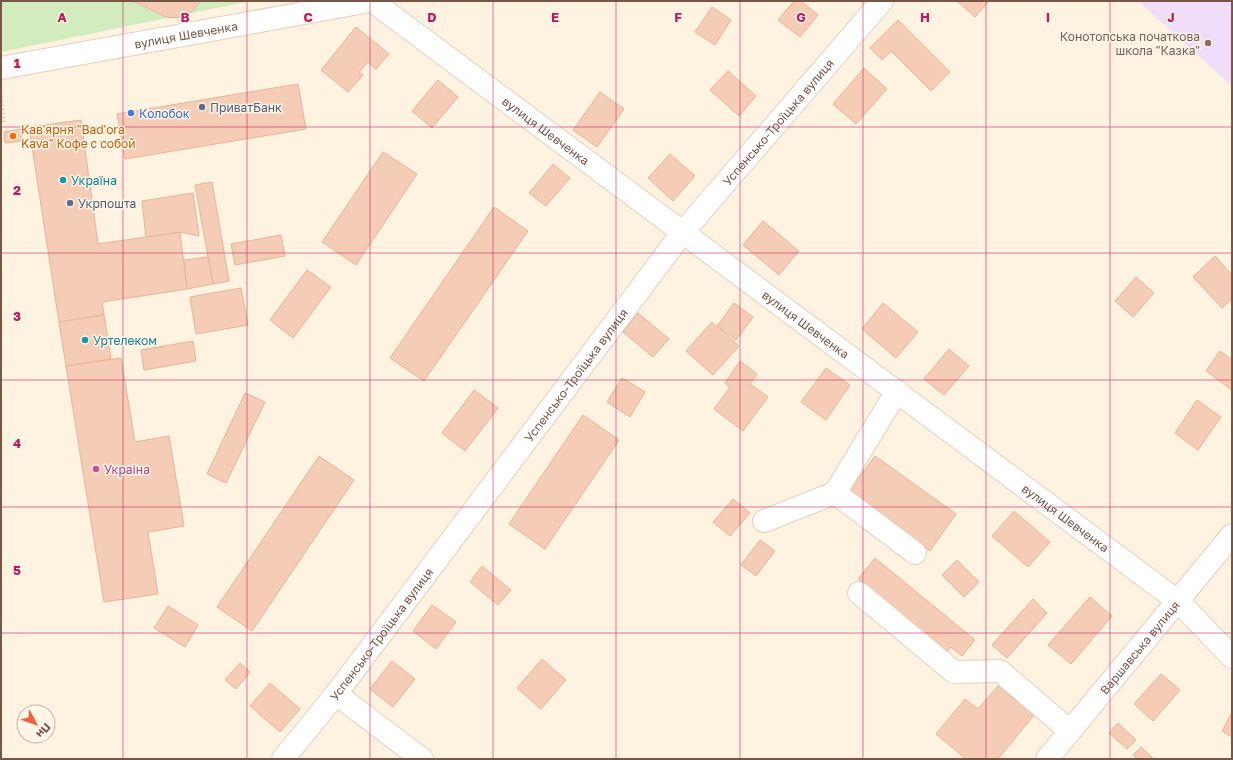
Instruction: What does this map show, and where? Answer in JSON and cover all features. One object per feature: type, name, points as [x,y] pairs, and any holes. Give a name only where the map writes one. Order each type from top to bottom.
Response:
[{"type":"street","name":"вулиця Шевченка","points":[[1,68],[371,1],[1179,602],[1232,657]]},
{"type":"street","name":"Успенсько-Троїцька вулиця","points":[[283,759],[336,694],[683,232],[882,1]]},
{"type":"street","points":[[764,521],[835,493],[897,391]]},
{"type":"street","points":[[835,493],[915,553]]},
{"type":"street","name":"Варшавська вулиця","points":[[1047,759],[1179,602],[1232,535]]},
{"type":"street","points":[[859,593],[954,672],[1000,671],[1070,731]]},
{"type":"street","points":[[336,694],[422,759]]},
{"type":"path","points":[[1,88],[4,123]]},
{"type":"shaded area","name":"Конотопська початкова школа \"Казка\"","points":[[1138,1],[1232,1],[1232,86]]},
{"type":"green space","points":[[1,1],[251,1],[1,52]]},
{"type":"building","points":[[133,1],[200,1],[195,9],[186,15],[177,18],[166,17]]},
{"type":"building","points":[[794,1],[801,1],[818,15],[800,37],[778,20]]},
{"type":"building","points":[[957,1],[989,1],[975,17]]},
{"type":"building","points":[[712,7],[731,20],[715,45],[695,32]]},
{"type":"building","points":[[898,20],[950,72],[931,91],[891,51],[882,60],[870,48]]},
{"type":"building","points":[[356,27],[389,54],[376,69],[368,62],[359,72],[363,75],[348,92],[321,70]]},
{"type":"building","points":[[864,68],[887,89],[856,124],[833,104]]},
{"type":"building","points":[[728,71],[756,96],[739,116],[710,90]]},
{"type":"building","points":[[438,80],[458,97],[432,128],[412,111]]},
{"type":"building","points":[[298,84],[306,129],[125,159],[117,114]]},
{"type":"building","points":[[600,92],[624,109],[597,147],[573,130]]},
{"type":"building","name":"Україна","points":[[81,120],[98,244],[180,232],[187,289],[102,302],[104,315],[59,322],[29,127]]},
{"type":"building","name":"Кав'ярня \"Bad'ora Kava\" Кофе с собой","points":[[21,129],[22,141],[5,143],[4,132]]},
{"type":"building","points":[[383,152],[417,174],[356,265],[322,242]]},
{"type":"building","points":[[670,154],[695,176],[673,201],[648,178]]},
{"type":"building","points":[[553,164],[570,178],[546,206],[529,193]]},
{"type":"building","points":[[212,182],[229,281],[213,284],[195,185]]},
{"type":"building","points":[[193,193],[199,236],[180,232],[146,237],[142,201]]},
{"type":"building","points":[[494,207],[528,231],[424,381],[390,358]]},
{"type":"building","points":[[763,221],[799,251],[779,275],[743,245]]},
{"type":"building","points":[[281,235],[285,256],[235,265],[231,244]]},
{"type":"building","points":[[1215,256],[1232,275],[1232,299],[1222,308],[1193,277]]},
{"type":"building","points":[[208,257],[213,284],[187,289],[184,260]]},
{"type":"building","points":[[307,270],[331,287],[293,338],[270,320]]},
{"type":"building","points":[[1136,277],[1154,293],[1133,317],[1115,301]]},
{"type":"building","points":[[241,288],[248,325],[196,334],[190,297]]},
{"type":"building","points":[[734,303],[753,317],[736,340],[717,326]]},
{"type":"building","points":[[883,303],[918,332],[896,358],[862,329]]},
{"type":"building","points":[[638,313],[669,339],[653,357],[623,332]]},
{"type":"building","name":"Уртелеком","points":[[104,315],[111,359],[66,366],[59,322]]},
{"type":"building","points":[[712,322],[739,346],[713,375],[686,351]]},
{"type":"building","points":[[193,341],[196,361],[144,370],[141,350]]},
{"type":"building","points":[[949,349],[969,366],[944,395],[924,379]]},
{"type":"building","points":[[1220,351],[1232,360],[1232,390],[1206,371]]},
{"type":"building","points":[[121,358],[135,442],[169,436],[184,526],[148,532],[158,594],[104,602],[66,366]]},
{"type":"building","points":[[740,361],[757,374],[750,384],[768,397],[743,431],[714,409],[730,387],[725,383]]},
{"type":"building","points":[[826,368],[850,385],[826,420],[801,402]]},
{"type":"building","points":[[622,378],[645,392],[630,417],[607,402]]},
{"type":"building","points":[[474,390],[498,408],[465,451],[442,433]]},
{"type":"building","points":[[245,393],[265,402],[226,483],[207,474]]},
{"type":"building","points":[[1197,400],[1221,417],[1198,450],[1175,433]]},
{"type":"building","points":[[583,415],[619,440],[545,549],[509,524]]},
{"type":"building","points":[[319,456],[354,480],[252,631],[217,607]]},
{"type":"building","points":[[875,456],[956,514],[930,551],[848,492]]},
{"type":"building","points":[[733,499],[750,513],[730,536],[713,522]]},
{"type":"building","points":[[1014,511],[1050,542],[1028,567],[992,536]]},
{"type":"building","points":[[760,540],[775,551],[756,576],[741,565]]},
{"type":"building","points":[[875,558],[975,640],[962,656],[951,647],[947,652],[858,579]]},
{"type":"building","points":[[957,560],[979,582],[964,597],[942,575]]},
{"type":"building","points":[[482,566],[511,590],[498,605],[470,582]]},
{"type":"building","points":[[1090,597],[1112,616],[1071,664],[1048,645]]},
{"type":"building","points":[[1033,599],[1047,613],[1007,658],[992,645]]},
{"type":"building","points":[[432,605],[456,622],[436,649],[413,631]]},
{"type":"building","points":[[168,606],[198,625],[185,647],[154,628]]},
{"type":"building","points":[[542,659],[566,680],[541,709],[517,688]]},
{"type":"building","points":[[392,661],[415,679],[393,707],[370,689]]},
{"type":"building","points":[[240,663],[250,672],[236,689],[225,680]]},
{"type":"building","points":[[1161,674],[1180,690],[1153,721],[1134,704]]},
{"type":"building","points":[[270,683],[300,709],[280,732],[250,706]]},
{"type":"building","points":[[998,686],[1034,715],[998,759],[966,759],[936,734],[965,699],[978,709]]},
{"type":"building","points":[[1231,714],[1232,715],[1232,737],[1222,731]]},
{"type":"building","points":[[1118,723],[1136,740],[1127,749],[1109,733]]},
{"type":"building","points":[[1141,747],[1154,759],[1137,759],[1133,755]]},
{"type":"place","name":"Конотопська початкова школа \"Казка\"","points":[[1208,43]]},
{"type":"place","name":"ПриватБанк","points":[[202,107]]},
{"type":"place","name":"Колобок","points":[[131,113]]},
{"type":"place","name":"Кав'ярня \"Bad'ora Kava\" Кофе с собой","points":[[13,136]]},
{"type":"place","name":"Україна","points":[[63,180]]},
{"type":"place","name":"Укрпошта","points":[[70,203]]},
{"type":"place","name":"Уртелеком","points":[[85,340]]},
{"type":"place","name":"Украіна","points":[[96,469]]}]
